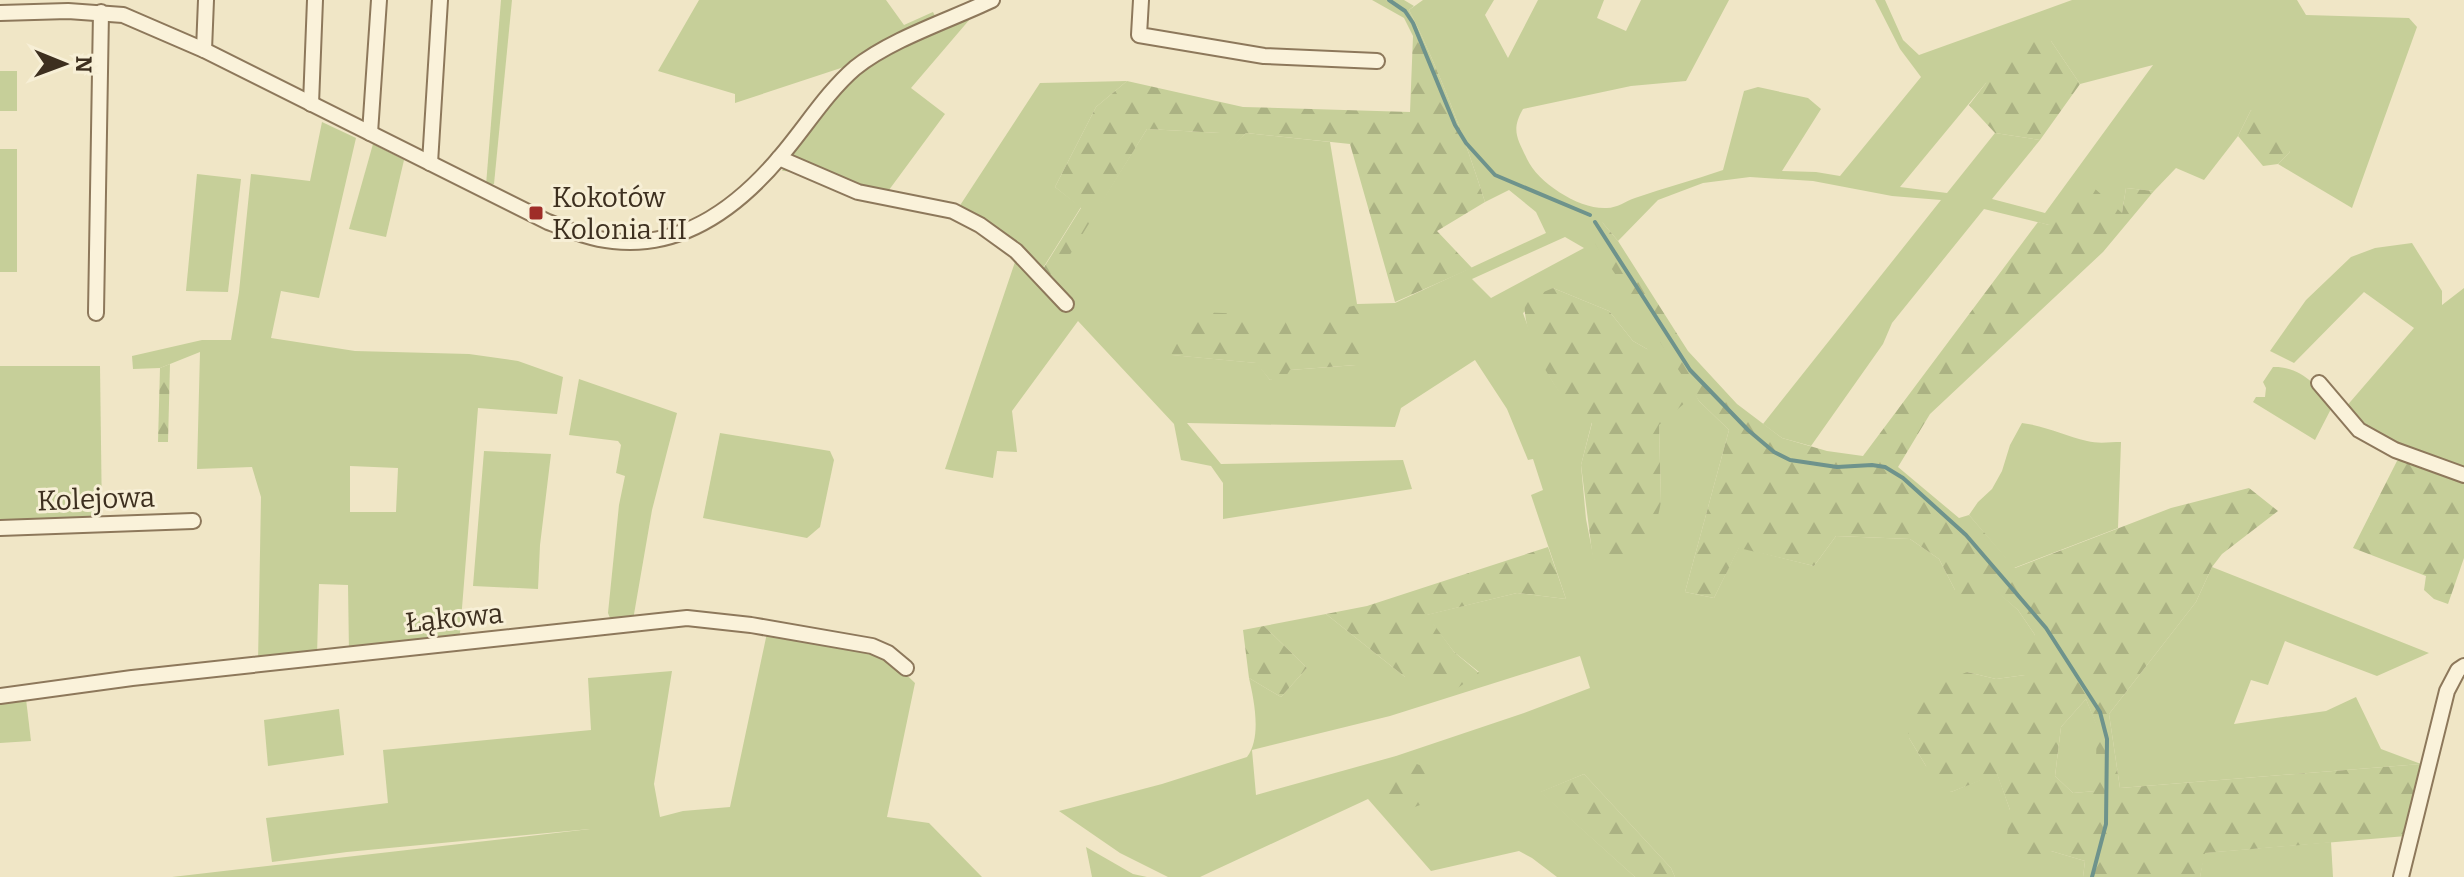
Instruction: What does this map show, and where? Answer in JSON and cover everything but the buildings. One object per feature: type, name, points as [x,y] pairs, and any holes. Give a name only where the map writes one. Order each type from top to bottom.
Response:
[{"type":"street","points":[[204,50],[206,0]]},
{"type":"street","points":[[311,104],[315,0]]},
{"type":"street","points":[[370,133],[379,0]]},
{"type":"street","points":[[430,163],[440,0]]},
{"type":"street","points":[[5,9],[123,15],[204,50],[517,208],[578,233],[609,241],[646,242],[676,236],[699,226],[740,198],[779,158],[828,96],[856,67],[898,42],[992,0]]},
{"type":"street","points":[[1141,0],[1139,35],[1264,56],[1377,61]]},
{"type":"street","points":[[96,313],[101,12]]},
{"type":"street","points":[[779,158],[858,192],[953,211],[980,225],[1016,251],[1066,304]]},
{"type":"street","points":[[2319,383],[2359,430],[2395,450],[2464,475]]},
{"type":"street","name":"Kolejowa","points":[[0,528],[193,521]]},
{"type":"street","name":"Łąkowa","points":[[0,696],[132,678],[687,618],[751,625],[872,646],[888,653],[906,668]]},
{"type":"street","points":[[2401,877],[2447,691],[2458,670],[2464,666]]},
{"type":"green space","points":[[501,0],[512,0],[494,184],[486,185]]},
{"type":"green space","points":[[699,0],[886,0],[904,25],[933,12],[937,20],[896,38],[847,66],[735,103],[735,94],[658,71]]},
{"type":"green space","points":[[1372,0],[1404,0],[1414,6],[1409,10],[1460,128],[1485,202],[1437,231],[1472,268],[1395,302],[1350,144],[1246,133],[1232,147],[1220,133],[1147,129],[1055,279],[1043,269],[1081,208],[1055,187],[1096,107],[1127,81],[1243,107],[1410,112],[1413,36],[1404,18]]},
{"type":"green space","points":[[1423,0],[1494,0],[1485,15],[1508,58],[1538,0],[1604,0],[1597,18],[1626,31],[1641,0],[1729,0],[1686,81],[1631,86],[1523,109],[1517,123],[1517,134],[1532,168],[1550,186],[1573,200],[1607,208],[1723,170],[1744,91],[1758,87],[1808,98],[1821,109],[1782,171],[1840,176],[1921,77],[1900,49],[1875,0],[1885,0],[1903,40],[1919,55],[2072,0],[2297,0],[2306,15],[2409,18],[2417,27],[2352,208],[2278,164],[2290,152],[2251,110],[2238,136],[2204,180],[2176,168],[2154,191],[2126,188],[2122,213],[2049,225],[1984,209],[1892,323],[1883,344],[1811,446],[1782,438],[1763,424],[1941,200],[1892,196],[1813,181],[1750,177],[1703,183],[1658,200],[1618,241],[1602,222],[1699,401],[1729,430],[1685,592],[1714,598],[1739,547],[1814,566],[1836,536],[1910,539],[1939,559],[1955,590],[1992,587],[2018,610],[2035,635],[2025,675],[1996,679],[1967,672],[1909,738],[1926,766],[1951,792],[1997,773],[2010,810],[2051,851],[2085,861],[2083,877],[1675,877],[1671,868],[1584,774],[1541,792],[1635,877],[1557,877],[1519,851],[1431,871],[1368,799],[1200,877],[1168,877],[1120,853],[1059,811],[1162,784],[1247,757],[1256,729],[1249,678],[1281,697],[1307,668],[1264,626],[1326,614],[1405,677],[1479,672],[1454,652],[1426,615],[1517,593],[1566,599],[1531,495],[1543,490],[1533,459],[1528,460],[1507,409],[1475,360],[1401,408],[1395,427],[1187,423],[1221,464],[1403,460],[1412,489],[1223,519],[1223,483],[1211,466],[1181,460],[1174,424],[1078,321],[1012,411],[1017,452],[997,451],[993,478],[945,469],[1016,259],[978,232],[948,216],[828,186],[794,172],[782,171],[830,103],[863,69],[900,48],[970,19],[911,88],[945,114],[886,194],[957,210],[1040,83],[1127,81],[1096,107],[1055,187],[1081,207],[1043,268],[1054,278],[1147,129],[1221,133],[1232,146],[1246,133],[1330,142],[1357,304],[1395,303],[1546,233],[1536,212],[1509,190],[1485,202],[1451,104],[1409,10]],"holes":[[[2051,41],[2080,84],[2153,65],[2045,213],[1992,199],[2040,140],[1995,133],[1947,193],[1900,187],[1986,83]],[[1565,237],[1584,248],[1491,298],[1472,279]],[[1553,288],[1609,311],[1633,341],[1647,349],[1659,425],[1661,502],[1594,560],[1581,465],[1592,422],[1567,401],[1541,360],[1523,313]],[[1310,339],[1356,365],[1290,370],[1270,380],[1257,363],[1172,355]],[[1580,656],[1590,688],[1396,756],[1256,795],[1252,750],[1390,716]]]},
{"type":"green space","points":[[2031,37],[2051,41],[2080,84],[2040,140],[1995,133],[1969,105],[1986,83],[1997,55]]},
{"type":"green space","points":[[0,71],[17,71],[17,111],[0,111]]},
{"type":"green space","points":[[2251,110],[2271,117],[2290,152],[2278,164],[2263,166],[2238,136]]},
{"type":"green space","points":[[322,122],[356,138],[319,298],[281,291],[271,338],[355,351],[469,354],[518,361],[563,377],[557,414],[478,408],[460,633],[456,640],[349,653],[348,585],[319,584],[317,655],[258,662],[261,497],[252,467],[197,469],[200,352],[160,368],[133,369],[132,356],[202,340],[231,340],[251,174],[310,181]],"holes":[[[350,466],[398,468],[396,512],[350,512]]]},
{"type":"green space","points":[[373,144],[404,160],[386,237],[349,229]]},
{"type":"green space","points":[[0,149],[17,149],[17,272],[0,272]]},
{"type":"green space","points":[[197,174],[241,179],[228,292],[186,291]]},
{"type":"green space","points":[[2084,179],[2122,213],[2126,188],[2154,191],[2103,252],[1930,414],[1898,467],[1959,518],[1969,515],[2015,568],[2171,508],[2249,488],[2278,511],[2222,554],[2212,567],[2196,602],[2109,714],[2120,788],[2421,764],[2406,836],[2205,853],[2200,877],[2083,877],[2085,861],[2051,851],[2040,865],[2005,852],[2010,810],[1997,774],[1951,792],[1929,784],[1926,766],[1909,738],[1906,709],[1935,686],[1967,672],[1996,679],[2025,675],[2023,648],[2035,635],[2018,610],[1992,588],[1973,606],[1955,590],[1939,559],[1910,539],[1836,536],[1814,566],[1739,548],[1714,598],[1685,592],[1729,430],[1699,401],[1596,245],[1590,227],[1602,222],[1618,241],[1688,351],[1737,404],[1782,438],[1827,451],[1863,456],[2038,222],[2049,225]],"holes":[[[2086,699],[2097,727],[2095,791],[2073,793],[2055,776],[2061,727]]]},
{"type":"green space","points":[[2412,243],[2442,291],[2442,305],[2464,288],[2464,470],[2362,427],[2345,408],[2414,328],[2364,292],[2294,363],[2270,351],[2306,300],[2351,257],[2375,248]]},
{"type":"green space","points":[[1553,288],[1609,311],[1633,341],[1647,349],[1686,402],[1659,425],[1661,502],[1652,544],[1617,559],[1593,560],[1581,465],[1592,423],[1571,408],[1554,385],[1532,342],[1528,327],[1525,300]]},
{"type":"green space","points":[[1357,305],[1368,350],[1356,365],[1290,370],[1286,376],[1270,380],[1256,363],[1171,355],[1194,312],[1282,315],[1294,339],[1309,339],[1314,315]]},
{"type":"green space","points":[[170,364],[168,442],[158,442],[160,368]]},
{"type":"green space","points":[[0,366],[100,366],[102,519],[0,521]]},
{"type":"green space","points":[[2273,367],[2292,370],[2308,379],[2332,407],[2315,440],[2253,402],[2256,397],[2265,397],[2263,382]]},
{"type":"green space","points":[[579,379],[677,413],[652,510],[633,620],[612,623],[608,613],[625,476],[616,473],[621,445],[618,441],[569,435]]},
{"type":"green space","points":[[2022,423],[2091,442],[2121,442],[2118,528],[2014,568],[1969,515],[1992,489]]},
{"type":"green space","points":[[720,433],[830,451],[834,460],[820,527],[807,538],[703,518]]},
{"type":"green space","points":[[484,451],[551,454],[538,589],[473,586]]},
{"type":"green space","points":[[2405,458],[2464,482],[2464,558],[2448,604],[2434,599],[2424,590],[2426,576],[2353,548],[2397,461]]},
{"type":"green space","points":[[1548,547],[1566,599],[1517,593],[1427,615],[1454,652],[1479,673],[1452,692],[1405,677],[1326,614],[1367,606]]},
{"type":"green space","points":[[2212,567],[2429,653],[2377,676],[2285,641],[2268,685],[2251,680],[2234,724],[2326,711],[2356,697],[2381,749],[2421,764],[2120,788],[2109,714],[2196,602]]},
{"type":"green space","points":[[1264,626],[1307,668],[1281,697],[1249,678],[1243,630]]},
{"type":"green space","points":[[767,633],[874,652],[892,661],[915,683],[887,817],[929,823],[982,877],[172,877],[590,829],[272,862],[266,818],[388,803],[383,750],[591,730],[588,678],[672,671],[654,784],[660,817],[683,811],[730,807]]},
{"type":"green space","points":[[26,699],[31,741],[0,743],[0,701]]},
{"type":"green space","points":[[2086,699],[2098,728],[2096,791],[2073,793],[2055,776],[2061,727]]},
{"type":"green space","points":[[339,709],[344,755],[268,766],[264,720]]},
{"type":"green space","points":[[1396,756],[1422,766],[1431,789],[1420,805],[1404,811],[1390,805],[1382,787]]},
{"type":"green space","points":[[1584,774],[1671,868],[1675,877],[1635,877],[1540,792]]},
{"type":"green space","points":[[2331,842],[2333,877],[2200,877],[2204,853]]},
{"type":"green space","points":[[1086,847],[1133,874],[1147,877],[1092,877]]},
{"type":"waterway","points":[[1389,0],[1405,11],[1413,23],[1455,125],[1466,143],[1495,175],[1590,215]]},
{"type":"waterway","points":[[1595,222],[1690,370],[1748,430],[1774,452],[1790,460],[1837,467],[1885,467],[1903,478],[1966,535],[2046,628],[2100,712],[2107,739],[2106,824],[2092,877]]},
{"type":"place","name":"Kokotów Kolonia III","points":[[536,213]]}]
